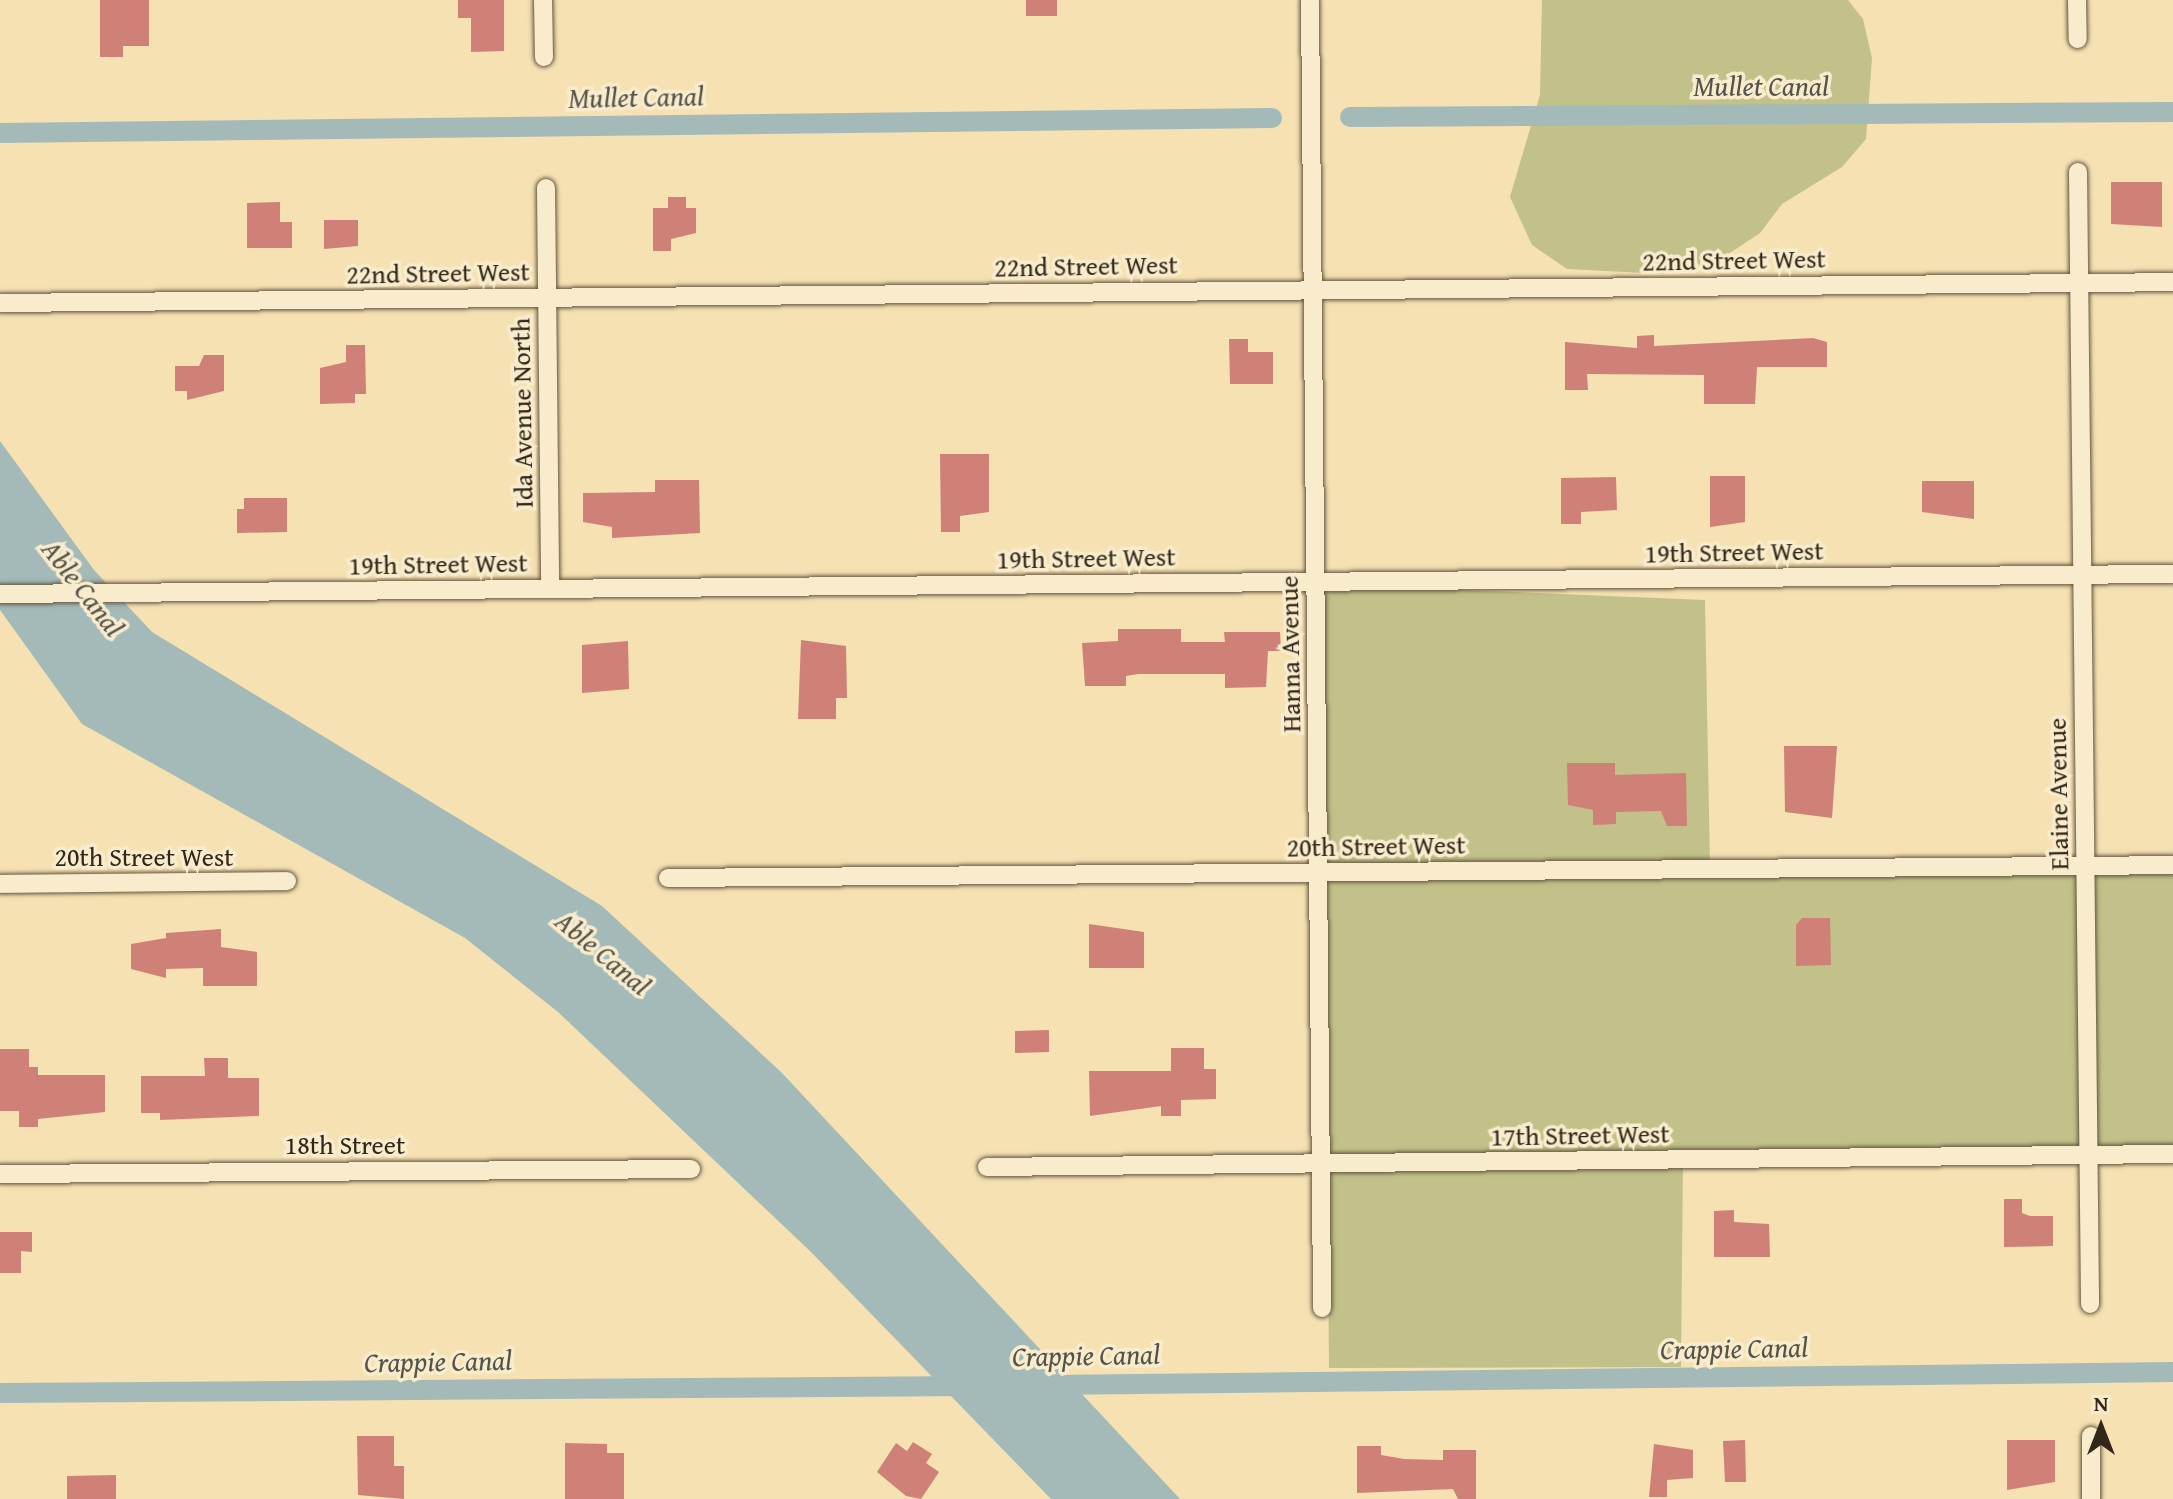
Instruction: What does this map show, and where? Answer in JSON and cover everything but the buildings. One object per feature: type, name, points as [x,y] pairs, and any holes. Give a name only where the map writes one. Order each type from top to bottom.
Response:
[{"type":"street","points":[[543,0],[544,57]]},
{"type":"street","name":"Hanna Avenue","points":[[1310,0],[1322,1308]]},
{"type":"street","points":[[2077,0],[2078,39]]},
{"type":"street","name":"Elaine Avenue","points":[[2078,172],[2090,1304]]},
{"type":"street","name":"Ida Avenue North","points":[[546,188],[550,589]]},
{"type":"street","name":"22nd Street West","points":[[0,303],[2173,282]]},
{"type":"street","name":"19th Street West","points":[[0,594],[2173,574]]},
{"type":"street","name":"20th Street West","points":[[668,878],[2173,865]]},
{"type":"street","name":"20th Street West","points":[[0,884],[287,881]]},
{"type":"street","name":"17th Street West","points":[[987,1167],[2173,1154]]},
{"type":"street","name":"18th Street","points":[[0,1174],[691,1169]]},
{"type":"street","points":[[2091,1436],[2091,1499]]},
{"type":"green space","points":[[1542,0],[1848,0],[1863,19],[1872,58],[1866,139],[1842,167],[1782,204],[1760,233],[1715,263],[1665,274],[1567,269],[1532,245],[1510,197],[1540,95]]},
{"type":"green space","points":[[1322,584],[1705,600],[1710,866],[2173,872],[2173,1159],[1683,1158],[1681,1367],[1329,1368]]},
{"type":"water","name":"Able Canal","points":[[0,441],[94,570],[152,632],[602,906],[782,1073],[1180,1499],[1051,1499],[811,1252],[558,1012],[465,938],[82,724],[0,610]]},
{"type":"waterway","name":"Mullet Canal","points":[[1350,117],[2173,112]]},
{"type":"waterway","name":"Mullet Canal","points":[[0,133],[1272,118]]},
{"type":"waterway","name":"Crappie Canal","points":[[1048,1385],[2173,1372]]},
{"type":"waterway","name":"Crappie Canal","points":[[0,1393],[972,1386]]}]
